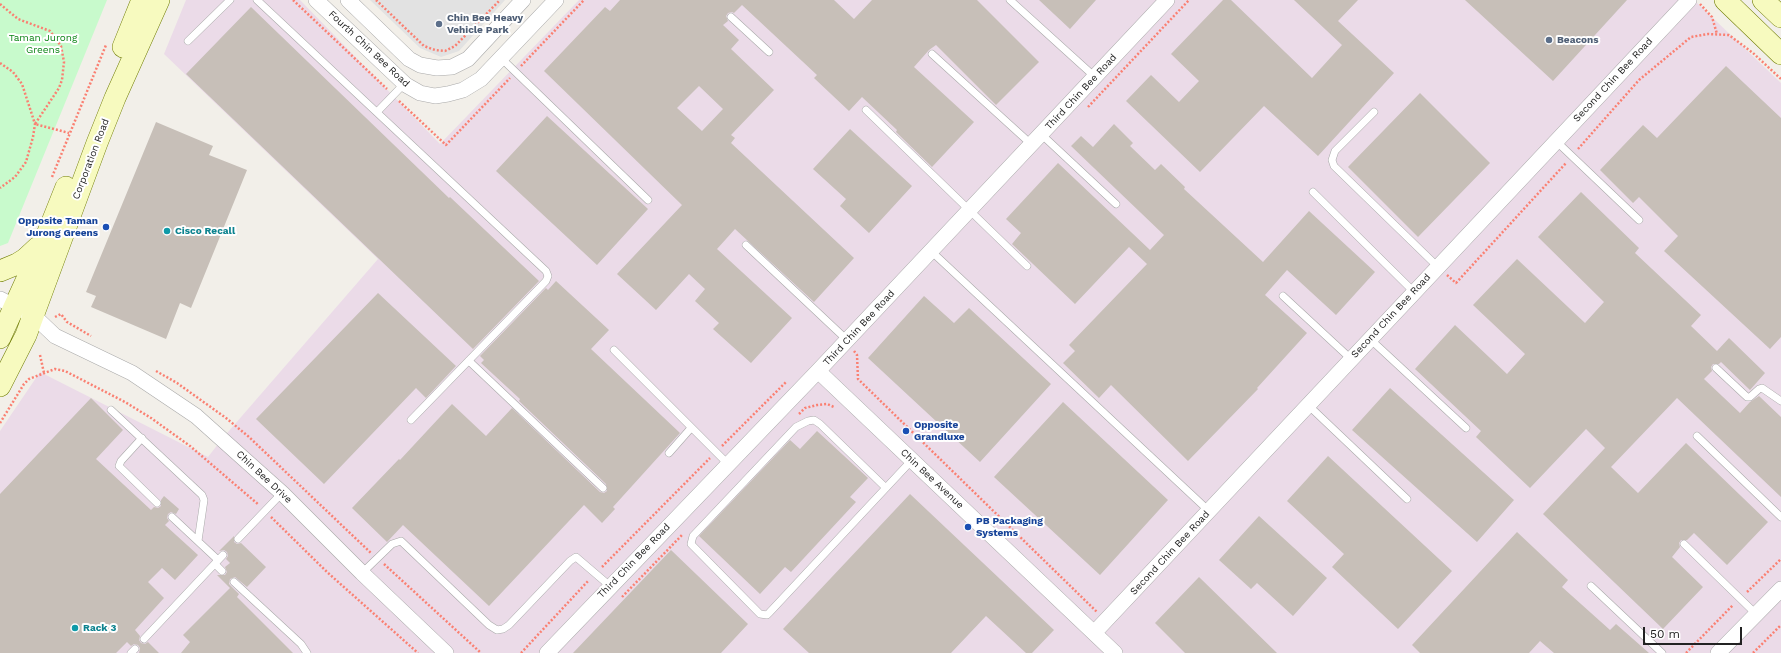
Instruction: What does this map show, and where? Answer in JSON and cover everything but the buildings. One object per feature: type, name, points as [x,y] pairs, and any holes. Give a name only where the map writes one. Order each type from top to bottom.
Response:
[{"type":"main road","name":"Corporation Road","points":[[4,318],[46,237],[142,0]]},
{"type":"main road","name":"Corporation Road","points":[[0,386],[38,323],[97,143],[115,98],[159,0]]},
{"type":"main road","points":[[1725,0],[1781,54]]},
{"type":"main road","points":[[1763,0],[1781,17]]},
{"type":"main road","points":[[0,271],[25,259],[46,237]]},
{"type":"street","name":"Fourth Chin Bee Road","points":[[316,0],[404,84],[420,94],[435,96],[463,90],[481,79],[556,0]]},
{"type":"street","name":"Fourth Chin Bee Road","points":[[348,0],[409,59],[420,65],[436,68],[452,67],[468,59],[524,0]]},
{"type":"street","name":"Second Chin Bee Road","points":[[1094,633],[1689,0]]},
{"type":"street","name":"Third Chin Bee Road","points":[[547,653],[818,371],[849,344],[931,251],[1095,77],[1161,2]]},
{"type":"street","points":[[4,318],[38,323]]},
{"type":"street","points":[[4,318],[38,323]]},
{"type":"street","name":"Chin Bee Drive","points":[[38,323],[55,336],[132,373],[196,416],[282,493],[362,573],[446,653]]},
{"type":"street","name":"Chin Bee Avenue","points":[[818,371],[1115,653]]},
{"type":"street","points":[[1718,653],[1755,613],[1781,589]]},
{"type":"lane","points":[[188,41],[230,0]]},
{"type":"lane","points":[[257,0],[546,271],[548,276],[546,281],[411,420]]},
{"type":"lane","points":[[1010,0],[1095,77]]},
{"type":"lane","points":[[731,17],[769,52]]},
{"type":"lane","points":[[932,54],[1116,204]]},
{"type":"lane","points":[[500,58],[648,200]]},
{"type":"lane","points":[[377,112],[404,84]]},
{"type":"lane","points":[[866,110],[1027,266]]},
{"type":"lane","points":[[1374,112],[1335,151],[1332,160],[1334,166],[1438,267]]},
{"type":"lane","points":[[1556,141],[1639,220]]},
{"type":"lane","points":[[1312,192],[1414,292]]},
{"type":"lane","points":[[746,244],[849,344]]},
{"type":"lane","points":[[931,251],[1209,511]]},
{"type":"lane","points":[[1283,296],[1351,359]]},
{"type":"lane","points":[[1370,339],[1466,428]]},
{"type":"lane","points":[[614,350],[728,464]]},
{"type":"lane","points":[[469,361],[603,488]]},
{"type":"lane","points":[[1716,368],[1747,397],[1750,397],[1762,388],[1781,401]]},
{"type":"lane","points":[[1308,405],[1407,499]]},
{"type":"lane","points":[[112,410],[202,494],[204,500],[198,541]]},
{"type":"lane","points":[[886,488],[820,424],[814,420],[808,421],[796,427],[693,536],[691,544],[760,614],[767,615],[886,488],[912,460]]},
{"type":"lane","points":[[669,453],[691,428]]},
{"type":"lane","points":[[1697,436],[1781,517]]},
{"type":"lane","points":[[142,438],[120,461],[119,466],[157,503]]},
{"type":"lane","points":[[238,539],[282,493]]},
{"type":"lane","points":[[172,517],[219,560],[222,571]]},
{"type":"lane","points":[[362,573],[392,544],[401,541],[489,625],[497,630],[503,629],[509,625],[576,557],[610,586]]},
{"type":"lane","points":[[1684,544],[1755,613]]},
{"type":"lane","points":[[144,639],[219,560]]},
{"type":"lane","points":[[234,582],[301,644],[307,653]]},
{"type":"lane","points":[[1591,586],[1662,653]]},
{"type":"path","points":[[376,0],[424,46],[434,50],[445,51],[455,46],[500,0]]},
{"type":"path","points":[[1696,0],[1712,17],[1716,34]]},
{"type":"path","points":[[0,4],[18,18],[50,31],[56,37],[63,52],[64,68],[61,84],[35,124]]},
{"type":"path","points":[[1438,267],[1456,284],[1572,157],[1639,80],[1691,37],[1708,34],[1729,35],[1753,53],[1781,79]]},
{"type":"path","points":[[52,177],[107,42]]},
{"type":"path","points":[[0,63],[13,72],[22,84],[35,124],[34,137],[26,162],[15,177],[0,188]]},
{"type":"path","points":[[35,124],[69,133]]},
{"type":"path","points":[[38,323],[61,314]]},
{"type":"path","points":[[849,344],[857,355],[858,379],[1106,620]]},
{"type":"path","points":[[40,355],[44,373]]},
{"type":"path","points":[[0,423],[24,384],[29,379],[55,369],[65,371],[125,402],[151,418],[190,446],[265,510],[327,572],[418,653]]},
{"type":"path","points":[[521,653],[596,573],[716,453]]},
{"type":"path","points":[[426,603],[481,653]]},
{"type":"path","points":[[1753,653],[1781,625]]},
{"type":"shaded area","points":[[186,0],[300,0],[440,144],[579,0],[1694,0],[1781,83],[1781,653],[0,653],[0,431],[40,372],[208,457],[378,259],[164,54]]},
{"type":"shaded area","name":"Chin Bee Heavy Vehicle Park","points":[[370,0],[505,0],[459,51],[441,57],[420,48]]},
{"type":"green space","name":"Taman Jurong Greens","points":[[0,0],[107,0],[8,243],[0,246]]},
{"type":"place","name":"Chin Bee Heavy Vehicle Park","points":[[439,24]]},
{"type":"place","name":"Beacons","points":[[1549,40]]},
{"type":"place","name":"Opposite Taman Jurong Greens","points":[[106,227]]},
{"type":"place","name":"Cisco Recall","points":[[167,231]]},
{"type":"place","name":"Opposite Grandluxe","points":[[906,431]]},
{"type":"place","name":"PB Packaging Systems","points":[[968,527]]},
{"type":"place","name":"Rack 3","points":[[75,628]]}]
